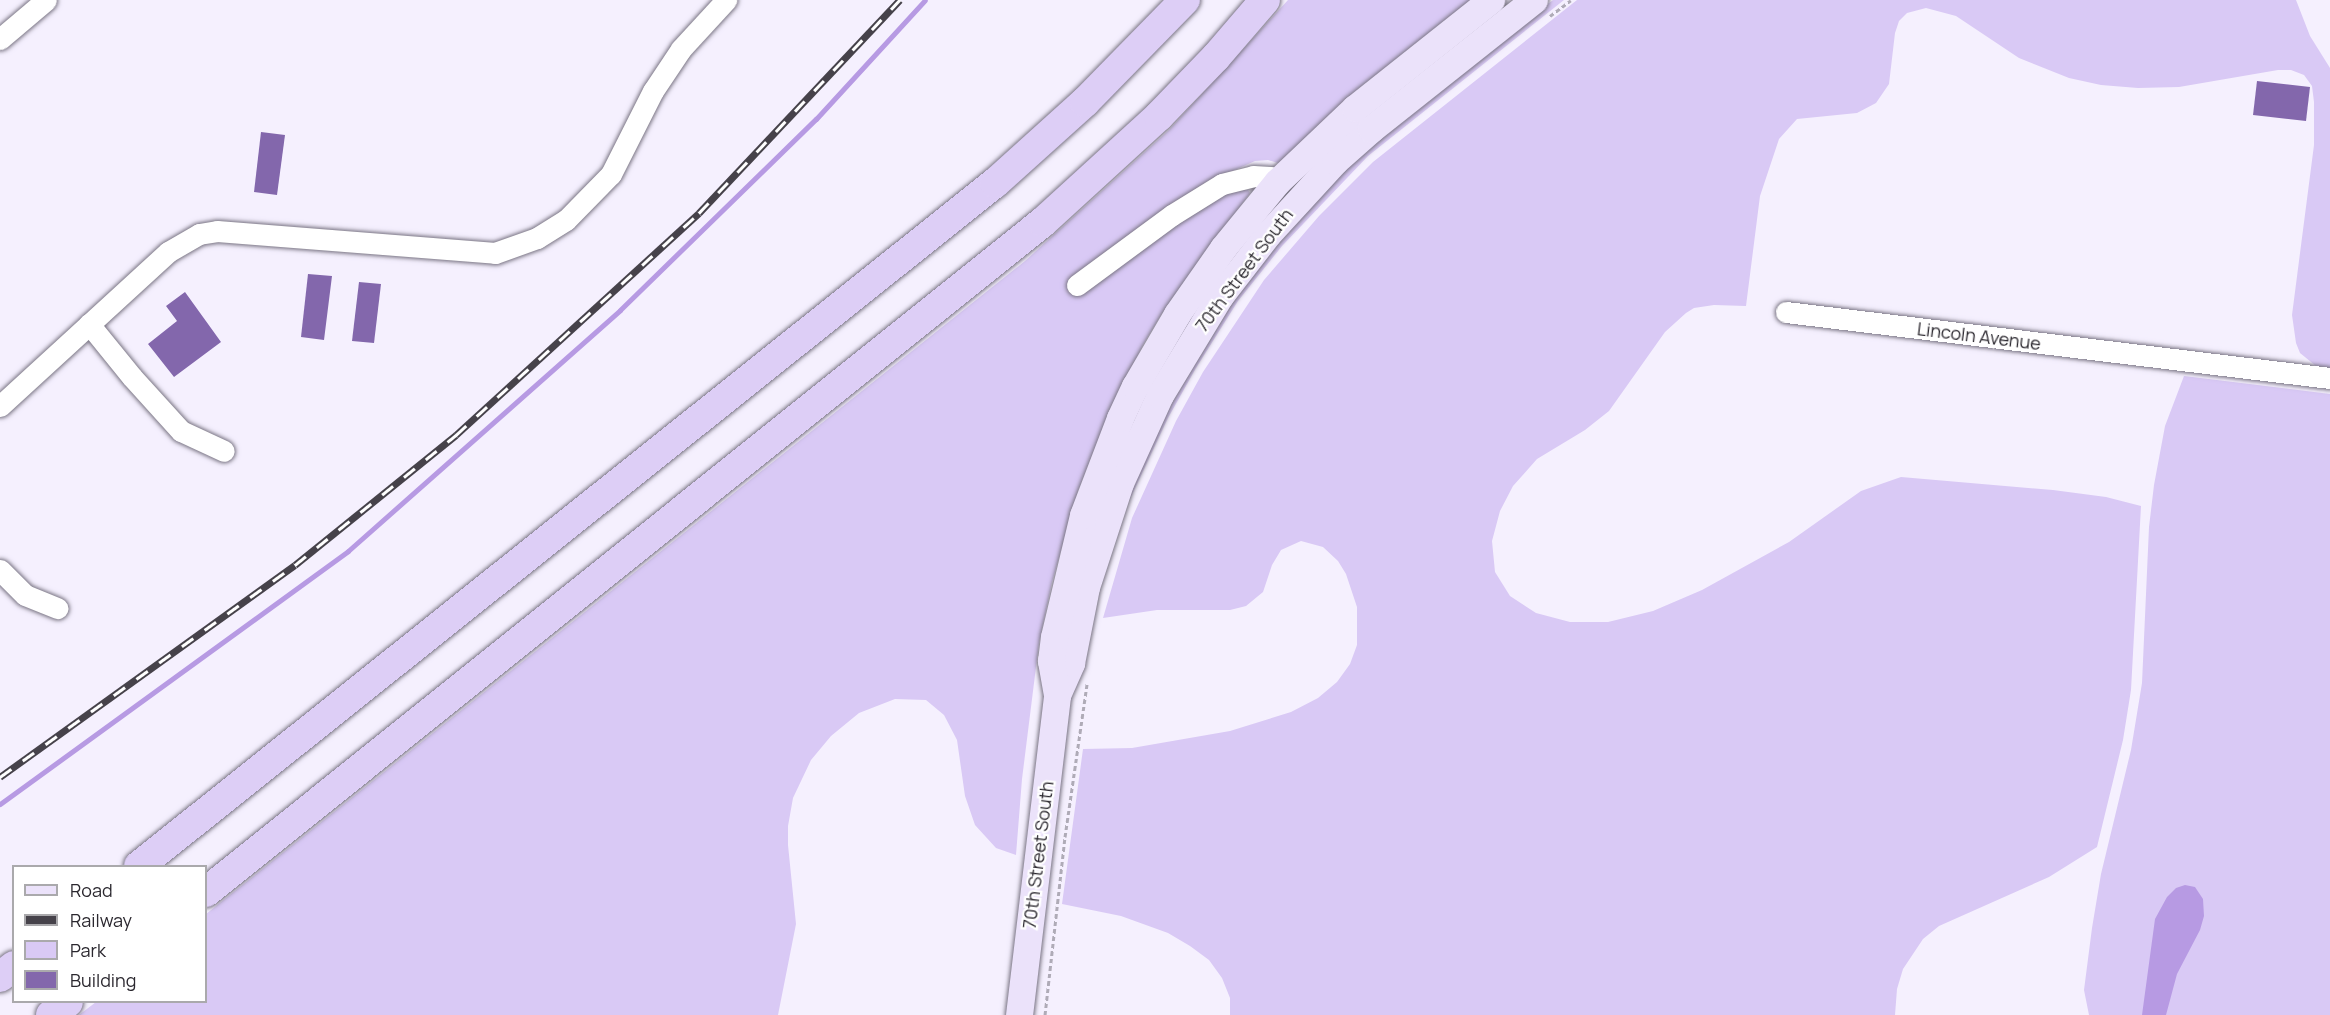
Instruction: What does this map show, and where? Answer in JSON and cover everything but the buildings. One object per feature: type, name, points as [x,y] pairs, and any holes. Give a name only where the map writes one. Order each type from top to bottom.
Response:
[{"type":"highway","points":[[142,865],[995,183],[1085,102],[1185,0]]},
{"type":"highway","points":[[207,891],[1043,222],[1159,116],[1216,57],[1265,0]]},
{"type":"highway","points":[[0,977],[12,968]]},
{"type":"highway","points":[[51,1015],[67,1003]]},
{"type":"main road","name":"70th Street South","points":[[1019,1015],[1057,695],[1051,661],[1065,585],[1090,496],[1119,418],[1177,314],[1223,248],[1277,182],[1355,108],[1491,0]]},
{"type":"main road","name":"70th Street South","points":[[1057,695],[1071,663],[1086,587],[1119,483],[1160,395],[1220,296],[1268,234],[1335,161],[1371,129],[1538,11]]},
{"type":"street","points":[[0,39],[46,0]]},
{"type":"street","points":[[1,402],[168,252],[199,234],[217,231],[495,253],[537,238],[566,220],[611,174],[653,91],[681,49],[726,0]]},
{"type":"street","points":[[1077,285],[1172,215],[1222,184],[1253,176],[1270,177],[1277,182]]},
{"type":"street","name":"Lincoln Avenue","points":[[1786,312],[2330,378]]},
{"type":"street","points":[[89,324],[132,377],[181,431],[224,451]]},
{"type":"street","points":[[0,570],[25,595],[57,608]]},
{"type":"path","points":[[1538,11],[1570,0]]},
{"type":"path","points":[[1045,1015],[1067,826],[1088,681]]},
{"type":"green space","points":[[1288,0],[1474,0],[1281,164],[1268,160],[1255,161],[1221,176],[1168,227],[1231,190],[1248,190],[1250,193],[1161,315],[1144,343],[1109,413],[1078,491],[1052,582],[1039,643],[1022,779],[1016,855],[996,848],[975,825],[965,796],[957,740],[944,715],[926,700],[895,699],[859,713],[831,736],[811,760],[793,798],[788,826],[788,845],[796,924],[778,1015],[79,1015],[95,1003],[207,1003],[207,913],[1025,261],[1169,130]]},
{"type":"green space","points":[[1553,0],[1564,0],[1368,156],[1282,246],[1238,301],[1196,368],[1168,418],[1123,514],[1166,410],[1200,348],[1260,262],[1327,187],[1400,120]]},
{"type":"green space","points":[[1577,0],[2296,0],[2310,36],[2330,68],[2330,368],[2316,366],[2300,353],[2296,343],[2292,315],[2314,145],[2312,86],[2304,75],[2291,70],[2278,70],[2179,87],[2138,88],[2101,85],[2069,78],[2019,58],[1956,16],[1926,8],[1907,13],[1899,21],[1895,33],[1889,84],[1876,103],[1857,113],[1797,119],[1779,139],[1760,196],[1746,306],[1714,305],[1694,308],[1686,313],[1665,332],[1609,411],[1585,430],[1537,459],[1513,486],[1500,511],[1492,541],[1495,572],[1510,596],[1536,613],[1570,622],[1608,622],[1653,611],[1702,590],[1789,542],[1861,491],[1901,477],[2053,490],[2106,497],[2141,506],[2131,690],[2123,740],[2097,847],[2049,877],[1939,926],[1923,939],[1903,969],[1897,989],[1895,1015],[1230,1015],[1230,998],[1222,978],[1209,960],[1190,946],[1168,933],[1121,916],[1062,904],[1083,749],[1132,748],[1230,731],[1291,712],[1318,698],[1337,682],[1350,664],[1357,645],[1357,607],[1346,574],[1338,561],[1323,547],[1301,541],[1281,550],[1272,565],[1263,592],[1246,606],[1230,610],[1157,610],[1103,618],[1132,518],[1176,421],[1203,372],[1264,280],[1319,216],[1373,162]]},
{"type":"green space","points":[[2184,376],[2330,394],[2330,1015],[2089,1015],[2084,990],[2092,928],[2101,874],[2131,750],[2142,683],[2149,527],[2154,485],[2165,426]]},
{"type":"shaded area","points":[[2185,885],[2195,887],[2203,899],[2204,916],[2200,930],[2177,974],[2166,1015],[2142,1015],[2155,919],[2167,897],[2176,888]]},
{"type":"waterway","points":[[0,804],[348,551],[620,310],[816,119],[925,0]]},
{"type":"railway","points":[[0,777],[295,565],[456,435],[699,213],[900,0]]}]
